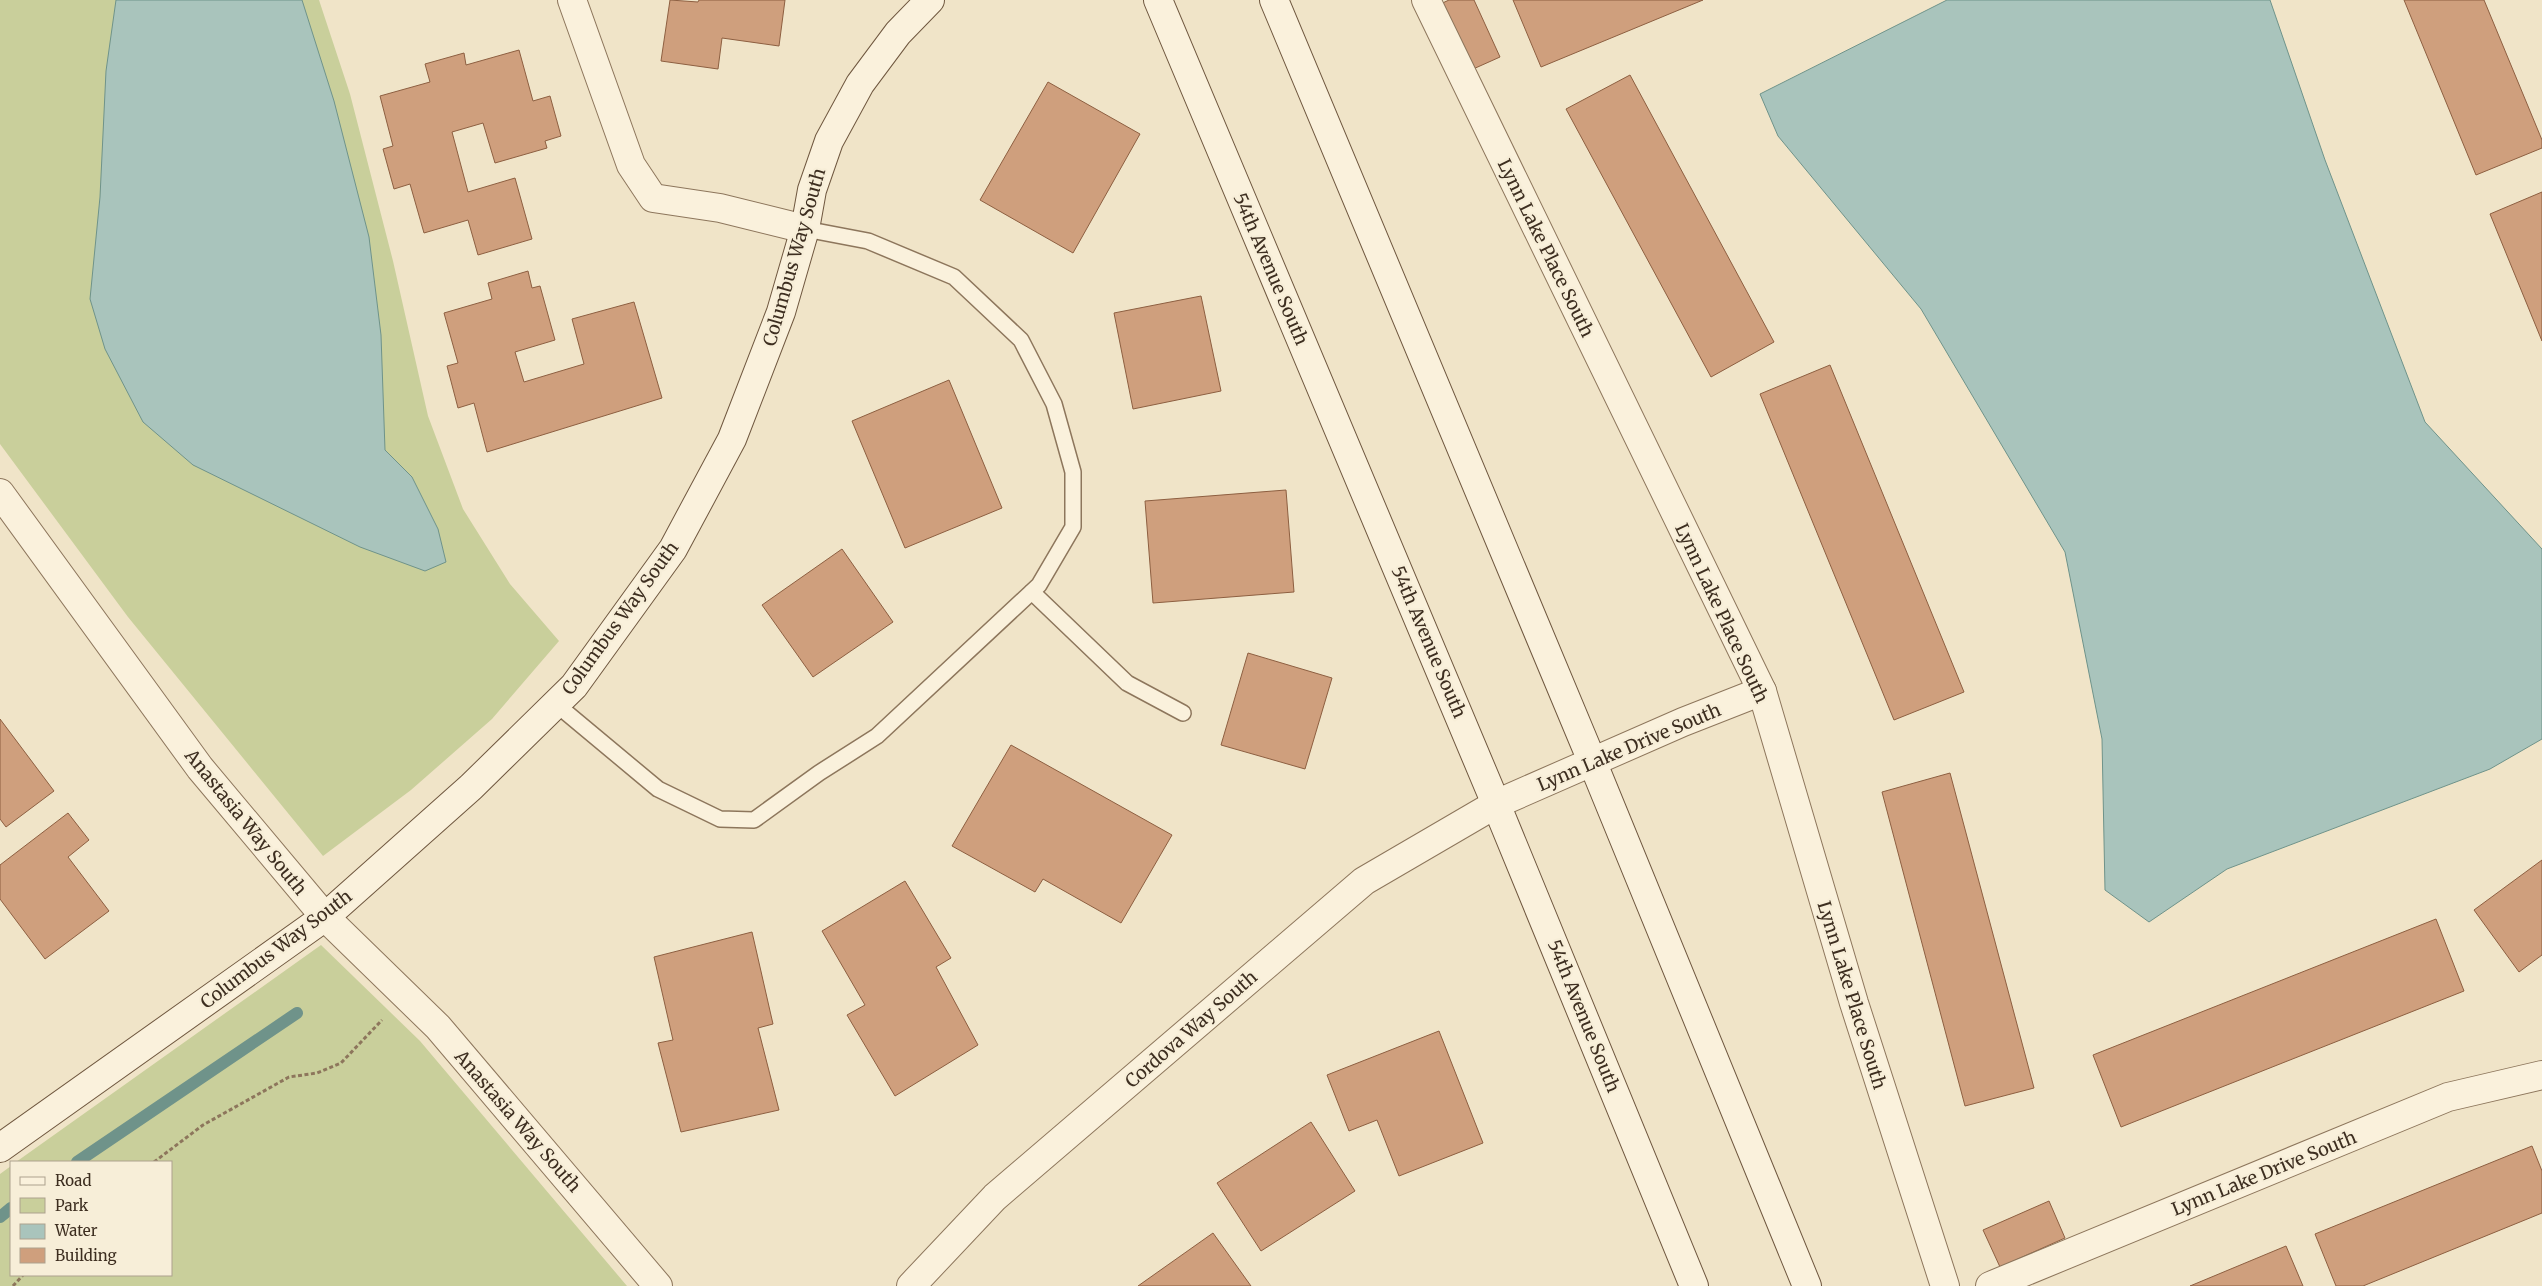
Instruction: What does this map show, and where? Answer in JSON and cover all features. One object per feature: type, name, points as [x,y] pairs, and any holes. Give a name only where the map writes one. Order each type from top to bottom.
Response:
[{"type":"street","points":[[572,0],[631,165],[653,198],[720,208],[805,229]]},
{"type":"street","name":"Columbus Way South","points":[[0,1148],[325,917],[471,787],[574,686],[672,549],[732,439],[782,312],[805,229],[812,190],[829,141],[860,84],[898,33],[930,0]]},
{"type":"street","name":"54th Avenue South","points":[[1158,0],[1496,804],[1694,1286]]},
{"type":"street","points":[[1274,0],[1592,761],[1807,1286]]},
{"type":"street","name":"Lynn Lake Place South","points":[[1426,0],[1762,691],[1851,993],[1945,1286]]},
{"type":"street","name":"Anastasia Way South","points":[[0,493],[200,768],[325,917],[438,1027],[658,1286]]},
{"type":"street","name":"Lynn Lake Drive South","points":[[1496,804],[1592,761],[1762,691]]},
{"type":"street","name":"Cordova Way South","points":[[911,1286],[995,1197],[1364,881],[1496,804]]},
{"type":"street","name":"Lynn Lake Drive South","points":[[1990,1286],[2448,1097],[2542,1075]]},
{"type":"lane","points":[[556,704],[658,789],[720,819],[754,820],[876,736],[1039,586],[1072,528],[1073,472],[1054,404],[1021,340],[954,277],[868,242],[805,229]]},
{"type":"lane","points":[[1032,592],[1127,683],[1183,713]]},
{"type":"path","points":[[155,1161],[204,1125],[289,1077],[316,1073],[341,1063],[386,1017]]},
{"type":"path","points":[[12,1286],[22,1276]]},
{"type":"green space","points":[[0,0],[319,0],[350,94],[393,261],[428,416],[463,509],[510,584],[559,641],[492,719],[411,790],[323,856],[128,617],[0,444]]},
{"type":"green space","points":[[321,945],[420,1041],[627,1286],[0,1286],[0,1174],[10,1167],[10,1276],[172,1276],[172,1161],[17,1161]]},
{"type":"water","points":[[116,0],[302,0],[334,101],[369,237],[381,335],[385,450],[412,477],[438,529],[446,562],[425,571],[360,547],[193,465],[143,422],[105,349],[90,299],[100,197],[106,71]]},
{"type":"water","points":[[1947,0],[2270,0],[2325,160],[2425,422],[2542,549],[2542,739],[2490,769],[2227,869],[2149,922],[2105,890],[2102,739],[2065,552],[1921,309],[1778,136],[1760,94]]},
{"type":"building","points":[[670,0],[698,2],[699,0],[785,0],[779,46],[722,38],[718,69],[661,61]]},
{"type":"building","points":[[1449,0],[1474,0],[1500,57],[1462,74],[1432,8]]},
{"type":"building","points":[[1513,0],[1703,0],[1541,67]]},
{"type":"building","points":[[2404,0],[2484,0],[2542,140],[2542,148],[2476,175]]},
{"type":"building","points":[[519,50],[533,101],[550,96],[561,136],[545,141],[547,148],[495,163],[483,123],[452,132],[468,192],[515,178],[532,239],[478,255],[468,220],[424,233],[410,184],[394,189],[383,149],[393,146],[380,96],[430,82],[425,64],[464,53],[466,65]]},
{"type":"building","points":[[1630,75],[1774,342],[1711,377],[1566,109]]},
{"type":"building","points":[[1048,82],[1140,134],[1073,253],[980,200]]},
{"type":"building","points":[[2542,192],[2542,341],[2490,214]]},
{"type":"building","points":[[528,271],[532,288],[540,286],[555,340],[515,352],[524,382],[584,364],[572,319],[634,302],[662,398],[487,452],[474,403],[458,408],[447,366],[458,363],[444,313],[492,299],[488,283]]},
{"type":"building","points":[[1201,296],[1221,391],[1133,409],[1114,313]]},
{"type":"building","points":[[1830,365],[1964,692],[1894,720],[1760,394]]},
{"type":"building","points":[[949,380],[1002,508],[905,548],[852,421]]},
{"type":"building","points":[[1286,490],[1294,592],[1153,603],[1145,501]]},
{"type":"building","points":[[842,549],[893,622],[813,677],[762,605]]},
{"type":"building","points":[[1248,653],[1332,678],[1305,769],[1221,745]]},
{"type":"building","points":[[0,719],[54,791],[6,827],[0,819]]},
{"type":"building","points":[[1011,745],[1172,835],[1121,923],[1043,879],[1035,892],[952,846]]},
{"type":"building","points":[[1950,773],[2034,1088],[1965,1106],[1882,792]]},
{"type":"building","points":[[68,813],[89,840],[68,857],[109,911],[45,959],[0,899],[0,865]]},
{"type":"building","points":[[2542,860],[2542,955],[2519,972],[2474,910]]},
{"type":"building","points":[[905,881],[951,958],[936,967],[978,1045],[895,1096],[847,1015],[865,1005],[822,931]]},
{"type":"building","points":[[2436,919],[2464,991],[2121,1127],[2093,1055]]},
{"type":"building","points":[[752,932],[773,1024],[758,1028],[779,1110],[681,1132],[658,1043],[673,1040],[654,957]]},
{"type":"building","points":[[1439,1031],[1483,1143],[1399,1176],[1377,1120],[1349,1131],[1327,1075]]},
{"type":"building","points":[[1311,1122],[1355,1191],[1261,1251],[1217,1183]]},
{"type":"building","points":[[2532,1146],[2542,1171],[2542,1213],[2363,1286],[2336,1286],[2315,1234]]},
{"type":"building","points":[[2049,1201],[2065,1238],[2000,1267],[1983,1230]]},
{"type":"building","points":[[1213,1233],[1251,1286],[1138,1286]]},
{"type":"building","points":[[2286,1246],[2303,1286],[2190,1286]]},
{"type":"waterway","points":[[78,1161],[297,1013]]},
{"type":"waterway","points":[[0,1217],[10,1209]]}]
